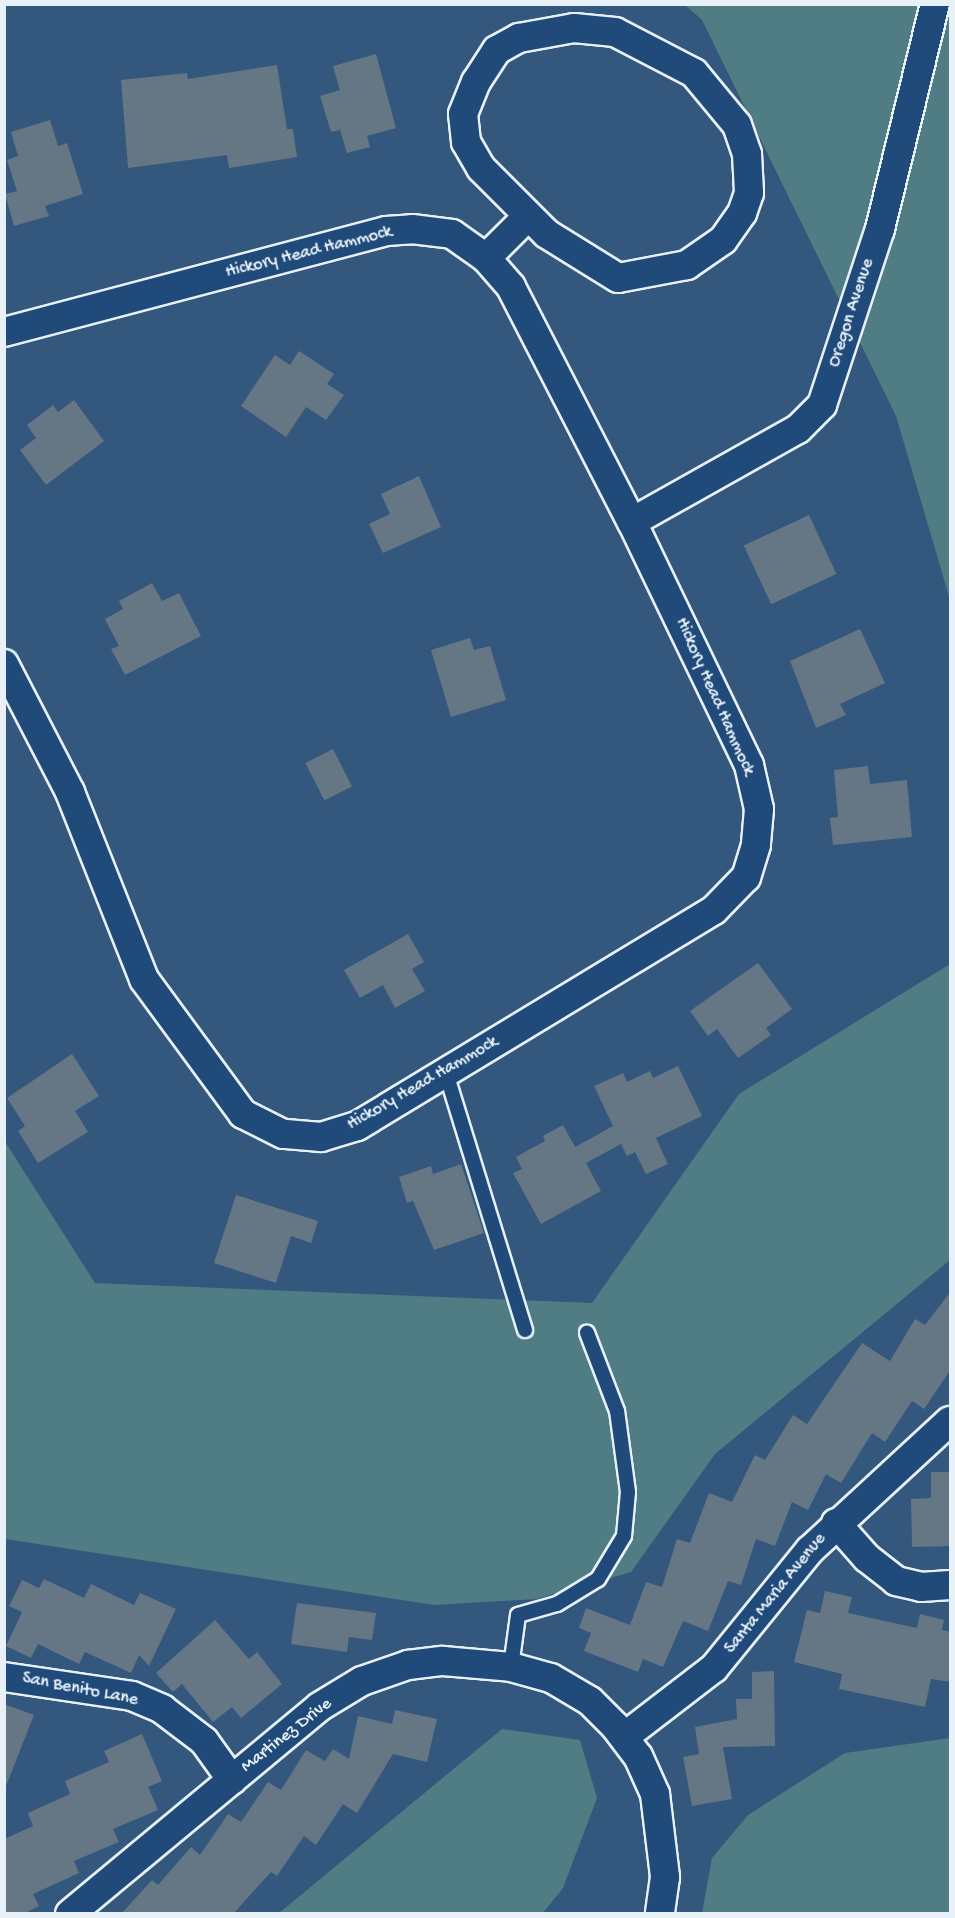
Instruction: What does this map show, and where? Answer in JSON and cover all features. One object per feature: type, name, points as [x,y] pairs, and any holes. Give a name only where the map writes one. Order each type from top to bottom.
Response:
[{"type":"street","name":"Oregon Avenue","points":[[632,522],[798,429],[822,405],[880,229],[935,4]]},
{"type":"street","points":[[574,28],[615,32],[694,73],[737,125],[747,153],[748,193],[742,213],[723,240],[687,265],[618,279],[577,256],[528,216],[481,168],[466,142],[463,114],[476,82],[497,51],[519,38],[574,28]]},
{"type":"street","points":[[486,258],[528,216]]},
{"type":"street","name":"Hickory Head Hammock","points":[[4,332],[386,231],[412,229],[452,234],[486,258],[511,287],[632,522],[749,765],[759,809],[756,845],[746,877],[714,910],[357,1126],[321,1137],[283,1134],[243,1114],[144,979],[70,792],[4,664]]},
{"type":"street","name":"Santa Maria Avenue","points":[[624,1737],[722,1660],[795,1567],[836,1523],[951,1421]]},
{"type":"street","points":[[836,1523],[867,1557],[896,1581],[921,1587],[951,1585]]},
{"type":"street","name":"Martinez Drive","points":[[70,1914],[319,1707],[362,1682],[408,1665],[443,1661],[511,1667],[551,1678],[590,1701],[624,1737],[638,1756],[655,1794],[665,1877],[660,1914]]},
{"type":"street","name":"San Benito Lane","points":[[4,1677],[132,1696],[162,1709],[204,1741],[232,1780]]},
{"type":"lane","points":[[446,1073],[525,1330]]},
{"type":"lane","points":[[511,1667],[518,1615],[557,1604],[598,1578],[624,1536],[628,1492],[617,1411],[587,1333]]},
{"type":"green space","points":[[685,5],[950,5],[950,600],[896,416],[702,20]]},
{"type":"green space","points":[[950,964],[950,1260],[715,1454],[631,1572],[536,1599],[434,1605],[5,1539],[4,1140],[95,1283],[592,1303],[739,1094]]},
{"type":"green space","points":[[502,1729],[580,1740],[597,1798],[563,1888],[543,1913],[279,1913]]},
{"type":"green space","points":[[950,1738],[950,1913],[702,1913],[712,1858],[748,1815],[845,1753]]},
{"type":"building","points":[[376,54],[396,128],[367,136],[370,147],[347,153],[340,130],[331,132],[320,96],[340,90],[333,66]]},
{"type":"building","points":[[277,65],[287,129],[293,129],[297,157],[229,168],[227,155],[128,168],[121,80],[187,73],[188,79]]},
{"type":"building","points":[[50,120],[58,146],[67,143],[83,194],[45,206],[49,216],[14,226],[5,194],[17,191],[7,160],[18,156],[11,132]]},
{"type":"building","points":[[299,351],[334,374],[327,384],[344,395],[326,420],[306,407],[286,437],[241,406],[275,355],[290,365]]},
{"type":"building","points":[[74,400],[104,441],[46,485],[20,450],[36,438],[27,425],[53,405],[58,412]]},
{"type":"building","points":[[419,476],[441,527],[383,553],[369,524],[390,514],[381,494]]},
{"type":"building","points":[[809,515],[836,574],[771,604],[744,545]]},
{"type":"building","points":[[152,583],[162,601],[179,593],[201,636],[125,675],[111,649],[119,646],[105,619],[123,609],[119,601]]},
{"type":"building","points":[[860,629],[885,683],[840,704],[846,715],[816,728],[790,661]]},
{"type":"building","points":[[470,638],[474,650],[490,646],[506,700],[451,717],[431,650]]},
{"type":"building","points":[[333,749],[352,786],[324,800],[305,763]]},
{"type":"building","points":[[868,766],[870,784],[907,780],[912,837],[833,845],[830,818],[838,817],[834,770]]},
{"type":"building","points":[[408,934],[424,962],[412,969],[425,991],[395,1008],[383,985],[360,998],[344,970]]},
{"type":"building","points":[[758,963],[792,1009],[766,1028],[771,1035],[738,1058],[717,1029],[708,1036],[690,1011]]},
{"type":"building","points":[[72,1054],[99,1096],[75,1111],[88,1132],[38,1163],[18,1131],[25,1126],[7,1098]]},
{"type":"building","points":[[678,1066],[702,1116],[656,1138],[668,1164],[646,1174],[635,1152],[627,1156],[621,1144],[586,1163],[601,1191],[541,1224],[513,1173],[522,1169],[516,1157],[545,1141],[543,1136],[563,1125],[575,1147],[613,1126],[594,1086],[623,1073],[627,1082],[650,1071],[653,1078]]},
{"type":"building","points":[[461,1164],[484,1233],[434,1250],[413,1201],[407,1203],[399,1177],[431,1166],[433,1174]]},
{"type":"building","points":[[236,1195],[318,1221],[311,1243],[291,1236],[276,1283],[214,1263]]},
{"type":"building","points":[[951,1291],[951,1369],[924,1409],[912,1401],[885,1442],[872,1433],[841,1483],[826,1474],[808,1510],[792,1502],[775,1546],[756,1539],[741,1585],[728,1581],[708,1631],[683,1621],[663,1667],[643,1659],[638,1672],[584,1651],[591,1633],[579,1628],[586,1608],[630,1625],[646,1582],[662,1587],[677,1539],[690,1543],[709,1493],[732,1502],[755,1455],[765,1460],[793,1415],[807,1424],[862,1343],[890,1361],[915,1319],[925,1325]]},
{"type":"building","points":[[931,1472],[951,1472],[951,1546],[912,1547],[911,1499],[931,1498]]},
{"type":"building","points":[[44,1579],[84,1598],[91,1584],[134,1605],[140,1593],[176,1609],[149,1666],[139,1655],[131,1673],[85,1652],[79,1664],[38,1644],[31,1658],[6,1646],[22,1612],[9,1606],[22,1580],[39,1588]]},
{"type":"building","points":[[825,1591],[852,1597],[848,1613],[917,1628],[920,1614],[944,1620],[942,1630],[951,1632],[951,1682],[931,1679],[925,1707],[839,1689],[842,1674],[794,1662],[807,1610],[820,1613]]},
{"type":"building","points":[[297,1603],[376,1613],[372,1640],[349,1637],[347,1652],[291,1644]]},
{"type":"building","points":[[215,1620],[249,1659],[257,1652],[282,1684],[241,1718],[232,1707],[213,1722],[182,1684],[173,1692],[156,1673]]},
{"type":"building","points":[[774,1671],[775,1746],[723,1747],[732,1799],[692,1806],[683,1757],[699,1754],[695,1727],[737,1719],[736,1699],[752,1699],[752,1672]]},
{"type":"building","points":[[4,1704],[34,1715],[6,1786],[4,1786]]},
{"type":"building","points":[[395,1710],[437,1719],[427,1762],[393,1754],[357,1813],[343,1804],[316,1845],[304,1836],[277,1876],[271,1872],[233,1914],[121,1914],[152,1880],[158,1885],[191,1847],[200,1855],[228,1814],[241,1822],[268,1782],[281,1790],[306,1750],[325,1761],[333,1749],[349,1759],[358,1716],[392,1724]]},
{"type":"building","points":[[142,1734],[162,1781],[148,1787],[158,1810],[113,1829],[119,1842],[74,1861],[79,1873],[33,1894],[39,1906],[23,1914],[4,1914],[4,1839],[33,1826],[28,1813],[70,1794],[65,1781],[109,1762],[104,1751]]}]
